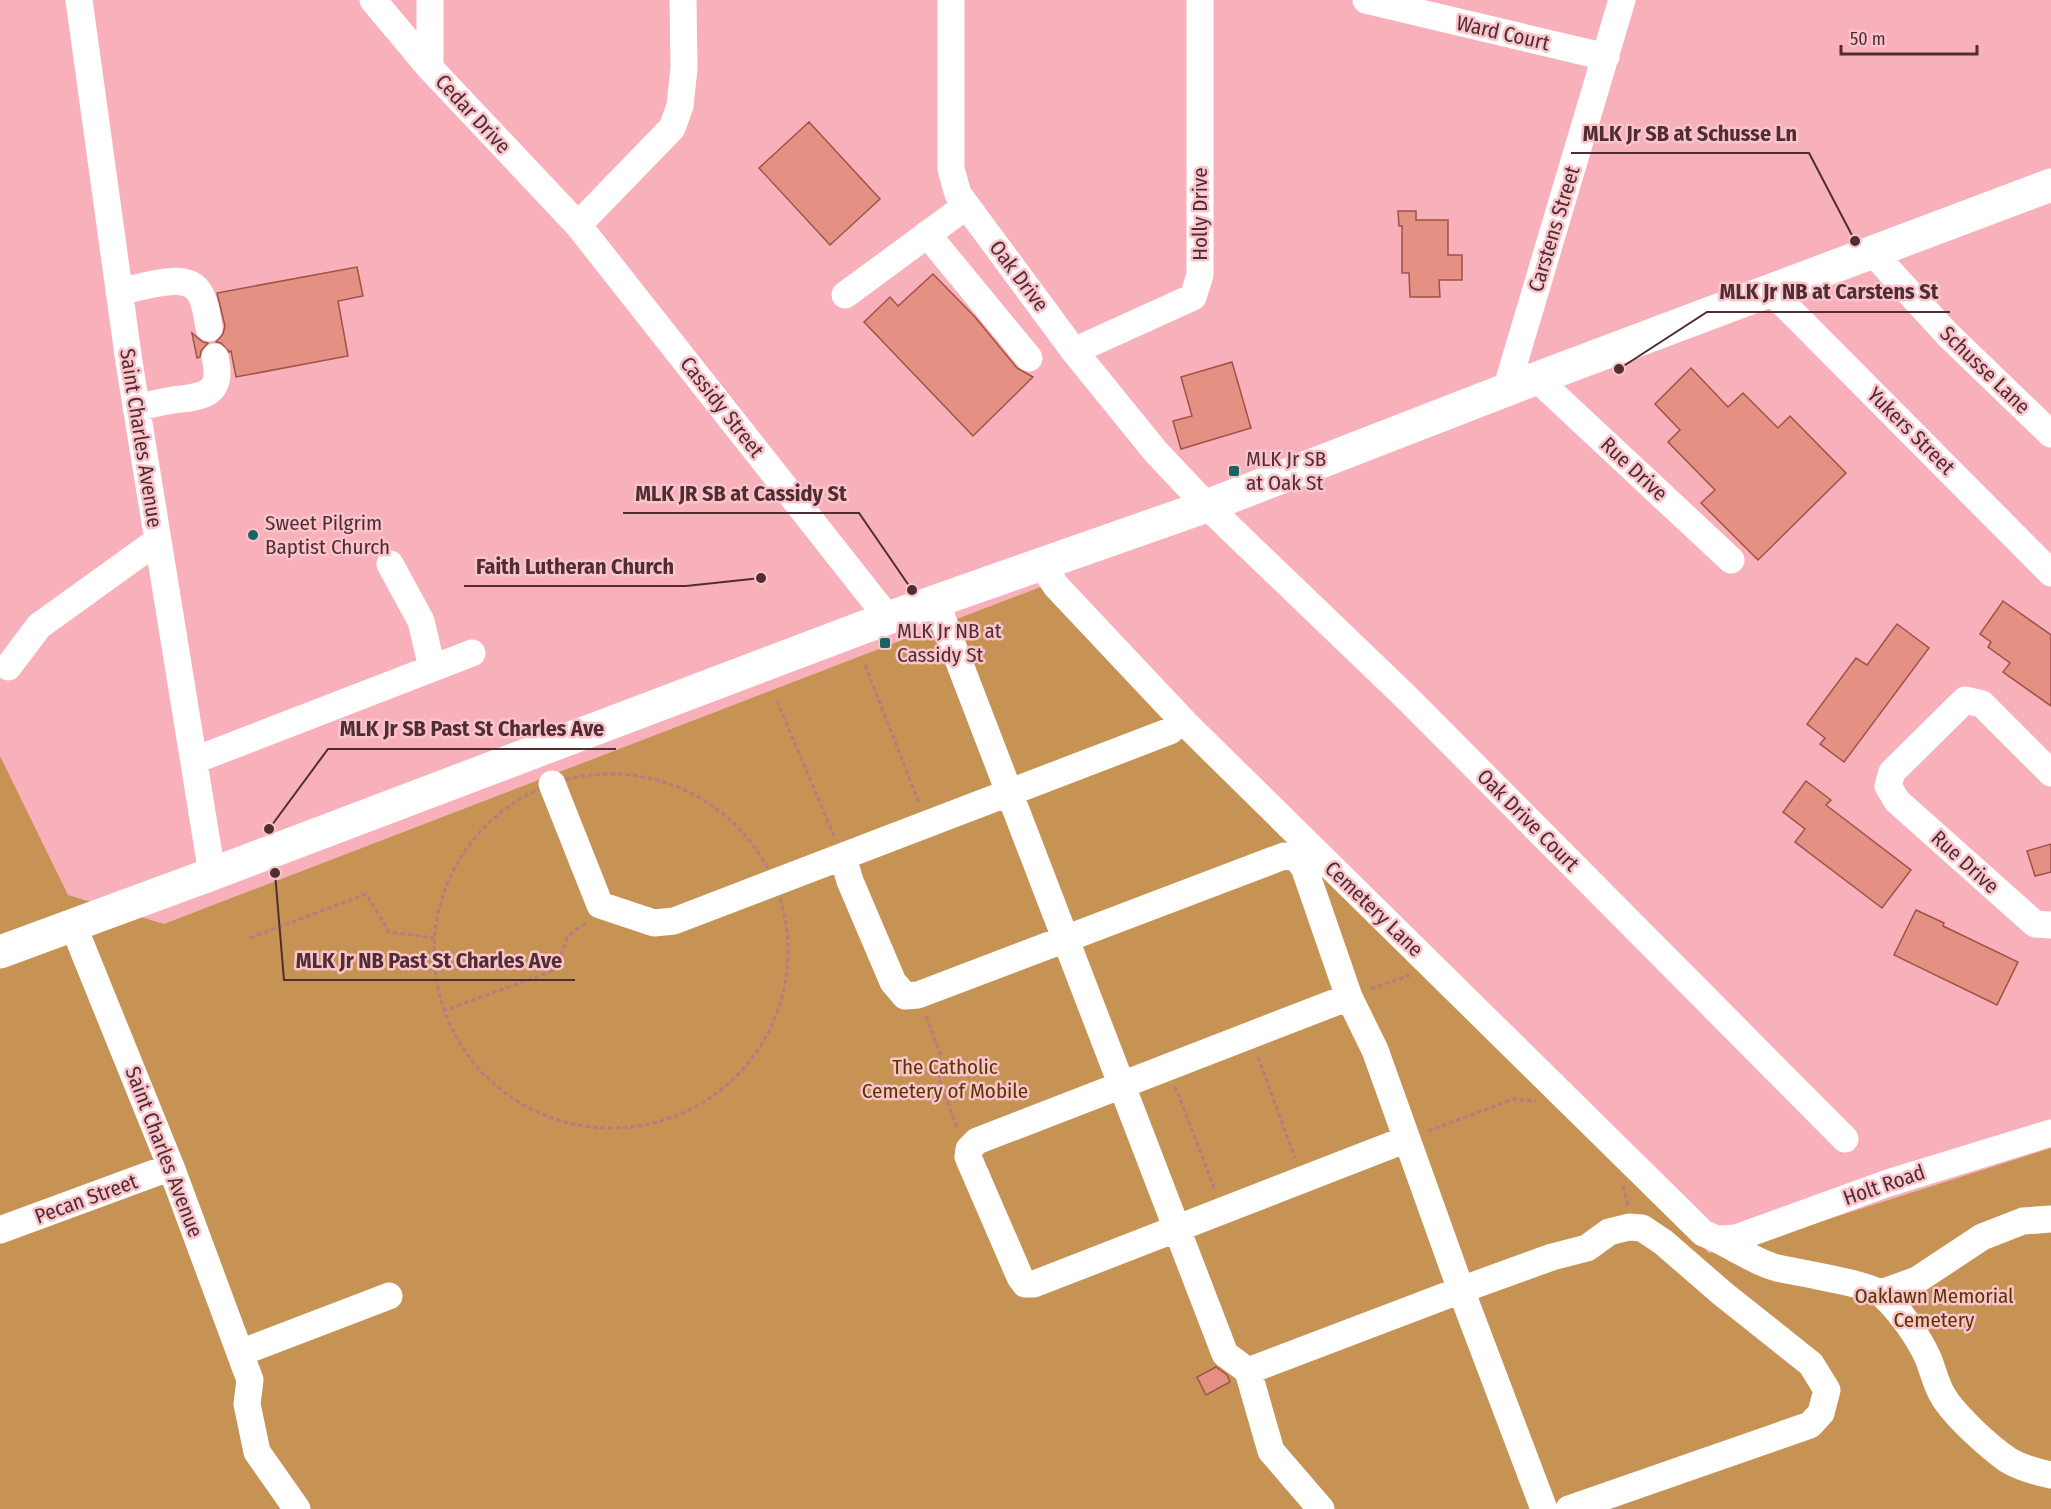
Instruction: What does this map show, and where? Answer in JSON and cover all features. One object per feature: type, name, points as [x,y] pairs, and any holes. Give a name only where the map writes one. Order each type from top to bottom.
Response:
[{"type":"main road","points":[[0,952],[888,618],[1207,506],[1521,384],[2051,185]]},
{"type":"street","name":"Saint Charles Avenue","points":[[79,0],[136,408],[212,874]]},
{"type":"street","name":"Cedar Drive","points":[[372,0],[430,68],[578,225]]},
{"type":"street","points":[[430,0],[430,68]]},
{"type":"street","points":[[578,225],[672,128],[680,106],[684,68],[683,0]]},
{"type":"street","name":"Oak Drive","points":[[951,0],[951,169],[958,194],[1074,351],[1155,452],[1207,506]]},
{"type":"street","name":"Holly Drive","points":[[1074,351],[1192,297],[1200,275],[1200,0]]},
{"type":"street","name":"Ward Court","points":[[1366,0],[1606,57]]},
{"type":"street","name":"Carstens Street","points":[[1521,384],[1622,0]]},
{"type":"street","points":[[845,295],[966,206]]},
{"type":"street","name":"Cassidy Street","points":[[578,225],[888,618]]},
{"type":"street","points":[[927,234],[1029,358]]},
{"type":"street","name":"Schusse Lane","points":[[1872,252],[1948,335],[2051,434]]},
{"type":"street","points":[[119,292],[173,281],[188,282],[200,292],[209,328]]},
{"type":"street","name":"Yukers Street","points":[[1770,290],[2051,573]]},
{"type":"street","points":[[136,408],[206,395],[214,386],[216,378],[218,366],[215,357]]},
{"type":"street","name":"Rue Drive","points":[[1521,384],[1731,560]]},
{"type":"street","name":"Oak Drive Court","points":[[1207,506],[1408,699],[1845,1138]]},
{"type":"street","points":[[8,667],[39,626],[157,542]]},
{"type":"street","points":[[390,564],[421,621],[432,668]]},
{"type":"street","name":"Cemetery Lane","points":[[1042,565],[1056,586],[1185,723],[1703,1233],[1775,1267],[1858,1285],[1881,1293]]},
{"type":"street","points":[[936,602],[1225,1354],[1248,1371],[1271,1451],[1321,1509]]},
{"type":"street","points":[[195,760],[472,653]]},
{"type":"street","name":"Rue Drive","points":[[2051,772],[1982,704],[1965,700],[1892,772],[1888,786],[1897,801],[2035,924],[2051,925]]},
{"type":"street","points":[[552,784],[595,913],[654,923],[674,921],[1170,731]]},
{"type":"street","points":[[843,857],[850,881],[893,982],[905,996],[918,995],[1284,856],[1296,858],[1304,867],[1349,997],[1375,1050],[1461,1290],[1544,1509]]},
{"type":"street","name":"Saint Charles Avenue","points":[[73,925],[171,1167],[250,1380],[247,1404],[257,1452],[297,1509]]},
{"type":"street","points":[[1349,997],[977,1141],[969,1149],[968,1158],[1020,1278],[1025,1284],[1034,1284],[1407,1139]]},
{"type":"street","name":"Holt Road","points":[[1719,1239],[1736,1238],[1888,1183],[2051,1133]]},
{"type":"street","name":"Pecan Street","points":[[0,1230],[171,1167]]},
{"type":"street","points":[[2051,1219],[2023,1221],[1982,1237],[1917,1280],[1881,1293],[1906,1322],[1927,1356],[1943,1396],[1969,1427],[2009,1461],[2035,1472],[2051,1475]]},
{"type":"street","points":[[1248,1371],[1461,1290],[1552,1257],[1587,1248],[1610,1232],[1634,1227],[1642,1228],[1663,1242],[1811,1364],[1827,1390],[1821,1413],[1810,1425],[1569,1509]]},
{"type":"street","points":[[240,1353],[389,1296]]},
{"type":"path","points":[[865,665],[927,824]]},
{"type":"path","points":[[777,701],[843,857]]},
{"type":"path","points":[[596,774],[629,775],[683,789],[722,812],[753,844],[775,883],[788,933],[785,985],[768,1034],[739,1076],[698,1107],[650,1126],[598,1130],[548,1119],[503,1094],[467,1057],[443,1011],[435,975],[434,938],[442,898],[459,860],[484,828],[515,802],[552,784],[596,774]]},
{"type":"path","points":[[250,938],[366,894],[389,932],[434,938]]},
{"type":"path","points":[[443,1011],[555,970],[568,936],[595,913]]},
{"type":"path","points":[[1349,997],[1414,974]]},
{"type":"path","points":[[918,995],[941,1056],[939,1079],[962,1141],[969,1149]]},
{"type":"path","points":[[1250,1036],[1302,1180]]},
{"type":"path","points":[[1168,1067],[1223,1211]]},
{"type":"path","points":[[1407,1139],[1514,1099],[1540,1101]]},
{"type":"path","points":[[1623,1185],[1634,1227]]},
{"type":"green space","name":"The Catholic Cemetery of Mobile","points":[[1043,586],[1187,737],[1709,1253],[1744,1246],[2051,1148],[2051,1509],[0,1509],[0,756],[68,895],[164,924]]},
{"type":"building","points":[[809,122],[880,199],[830,245],[759,168]]},
{"type":"building","points":[[1398,211],[1416,211],[1416,220],[1448,220],[1448,255],[1462,255],[1462,280],[1439,280],[1440,297],[1410,297],[1409,273],[1402,273],[1402,226],[1399,226]]},
{"type":"building","points":[[357,267],[363,296],[338,301],[348,356],[236,377],[231,351],[229,352],[221,343],[216,342],[223,334],[225,326],[217,293]]},
{"type":"building","points":[[933,274],[975,317],[1017,368],[1033,377],[973,436],[864,322],[890,297],[898,306]]},
{"type":"building","points":[[192,333],[203,342],[208,343],[201,351],[200,357],[197,358]]},
{"type":"building","points":[[1232,362],[1251,428],[1181,449],[1173,421],[1192,416],[1181,377]]},
{"type":"building","points":[[1691,368],[1728,407],[1743,393],[1778,428],[1790,416],[1846,473],[1758,560],[1701,503],[1715,490],[1668,442],[1680,430],[1655,404]]},
{"type":"building","points":[[2003,601],[2051,635],[2051,706],[2003,672],[2010,663],[1988,647],[1991,642],[1980,634]]},
{"type":"building","points":[[1897,624],[1929,648],[1844,762],[1820,744],[1825,738],[1807,724],[1856,658],[1867,665]]},
{"type":"building","points":[[1806,781],[1831,800],[1826,805],[1911,870],[1882,908],[1795,842],[1805,829],[1783,812]]},
{"type":"building","points":[[2051,844],[2051,872],[2035,876],[2027,851]]},
{"type":"building","points":[[1916,910],[1944,923],[1943,926],[2018,962],[1997,1005],[1894,955]]},
{"type":"building","points":[[1216,1367],[1227,1375],[1230,1382],[1206,1395],[1197,1377]]},
{"type":"place","name":"MLK Jr SB at Schusse Ln","points":[[1855,241]]},
{"type":"place","name":"MLK Jr NB at Carstens St","points":[[1619,369]]},
{"type":"place","name":"MLK Jr SB at Oak St","points":[[1234,471]]},
{"type":"place","name":"Sweet Pilgrim Baptist Church","points":[[253,535]]},
{"type":"place","name":"Faith Lutheran Church","points":[[761,578]]},
{"type":"place","name":"MLK JR SB at Cassidy St","points":[[912,590]]},
{"type":"place","name":"MLK Jr NB at Cassidy St","points":[[885,643]]},
{"type":"place","name":"MLK Jr SB Past St Charles Ave","points":[[269,829]]},
{"type":"place","name":"MLK Jr NB Past St Charles Ave","points":[[275,873]]},
{"type":"park label","name":"Oaklawn Memorial Cemetery","points":[[1934,1308]]}]
